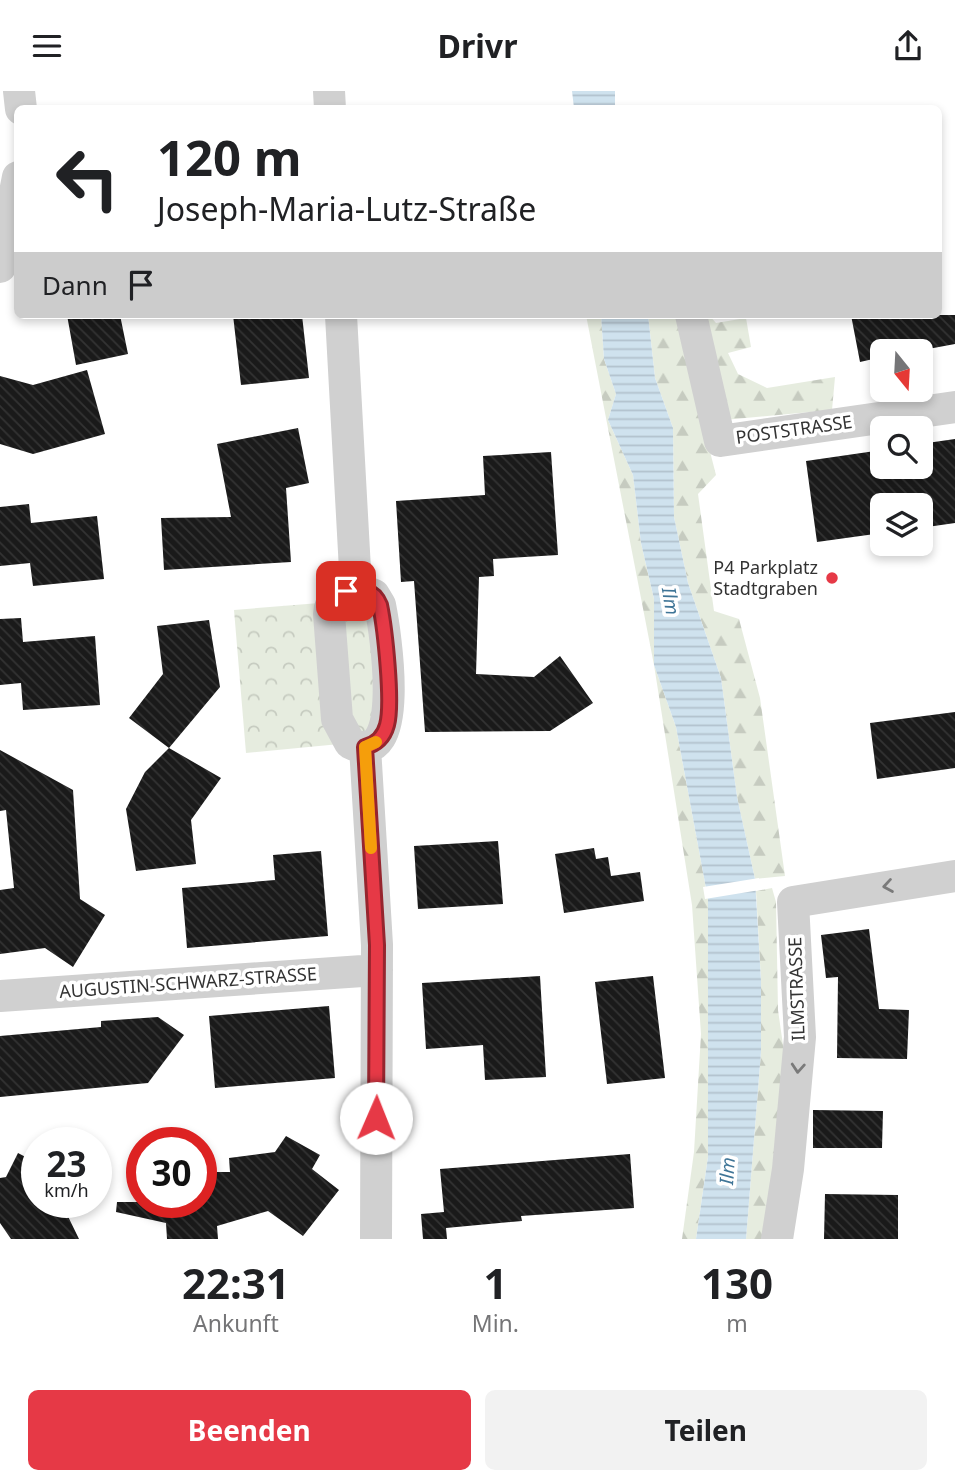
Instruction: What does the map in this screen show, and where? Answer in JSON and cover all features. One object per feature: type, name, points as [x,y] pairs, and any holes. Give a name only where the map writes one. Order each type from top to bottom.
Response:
[{"type":"street","points":[[0,267],[14,197]]},
{"type":"street","points":[[341,319],[356,588]]},
{"type":"street","name":"POSTSTRASSE","points":[[692,319],[720,441],[955,407]]},
{"type":"street","points":[[356,588],[374,595],[380,605],[389,707],[383,734],[374,744],[365,747],[350,743],[337,719],[329,614],[332,602],[338,596],[356,588]]},
{"type":"street","points":[[365,747],[377,970],[376,1239]]},
{"type":"street","name":"ILMSTRASSE","points":[[777,1239],[789,1155],[800,1037],[793,902],[955,876]]},
{"type":"street","name":"AUGUSTIN-SCHWARZ-STRASSE","points":[[0,996],[377,970]]},
{"type":"green space","points":[[587,319],[601,319],[604,359],[616,394],[608,420],[633,475],[641,543],[654,599],[654,665]]},
{"type":"green space","points":[[648,319],[676,319],[716,475],[698,494],[714,611],[739,619],[760,698],[785,876],[755,879],[737,797],[721,678],[688,583],[674,517],[673,428],[655,378]]},
{"type":"green space","points":[[698,319],[712,319],[716,323],[746,319],[751,347],[728,353],[738,374],[767,388],[835,377],[832,410],[724,420]]},
{"type":"green space","points":[[367,590],[389,717],[350,743],[246,753],[234,610],[332,602]]},
{"type":"green space","points":[[654,665],[676,727],[708,899],[708,1157],[696,1239],[682,1239],[694,1152],[701,1034],[692,905]]},
{"type":"green space","points":[[772,888],[776,902],[778,1010],[786,1066],[766,1239],[746,1239],[761,1052],[761,981],[756,891]]},
{"type":"water","points":[[572,91],[615,91],[615,105],[574,105]]},
{"type":"water","name":"Ilm","points":[[601,319],[648,319],[655,378],[673,428],[674,517],[688,583],[721,678],[737,797],[755,879],[761,981],[761,1052],[746,1239],[696,1239],[708,1157],[708,899],[676,727],[654,665],[654,599],[641,543],[633,475],[608,420],[616,394],[604,359]]},
{"type":"pier","points":[[759,878],[760,890],[705,899],[703,887]]},
{"type":"building","points":[[942,315],[955,315],[955,344],[933,348],[933,339],[870,339],[870,360],[860,362],[852,319],[942,319]]},
{"type":"building","points":[[68,319],[121,319],[128,354],[76,365]]},
{"type":"building","points":[[233,319],[302,319],[309,378],[241,385]]},
{"type":"building","points":[[87,370],[105,434],[33,454],[0,444],[0,376],[33,385]]},
{"type":"building","points":[[298,428],[309,483],[286,488],[291,562],[164,570],[161,518],[231,517],[217,444]]},
{"type":"building","points":[[955,439],[955,523],[933,526],[933,493],[870,493],[870,535],[817,542],[806,461],[870,452],[870,479],[933,479],[933,442]]},
{"type":"building","points":[[551,452],[558,555],[493,559],[494,576],[479,577],[476,674],[534,677],[560,656],[593,703],[550,731],[425,732],[414,581],[401,582],[396,501],[485,495],[483,456]]},
{"type":"building","points":[[29,504],[31,523],[97,516],[104,579],[33,586],[30,563],[0,566],[0,507]]},
{"type":"building","points":[[21,618],[23,642],[95,636],[100,705],[23,710],[21,683],[0,685],[0,619]]},
{"type":"building","points":[[209,620],[220,687],[169,748],[129,718],[163,674],[157,626]]},
{"type":"building","points":[[955,712],[955,768],[877,779],[870,723]]},
{"type":"building","points":[[169,748],[221,778],[191,820],[196,864],[136,871],[126,809],[145,772]]},
{"type":"building","points":[[0,750],[73,790],[80,899],[105,915],[73,967],[45,948],[0,954],[0,890],[14,888],[6,810],[0,811]]},
{"type":"building","points":[[498,841],[503,904],[418,909],[414,846]]},
{"type":"building","points":[[594,848],[596,859],[608,857],[611,876],[640,872],[644,901],[564,913],[555,854]]},
{"type":"building","points":[[321,851],[328,936],[187,948],[182,888],[275,880],[273,855]]},
{"type":"building","points":[[869,929],[879,1009],[909,1010],[907,1059],[837,1058],[838,977],[826,978],[821,935]]},
{"type":"building","points":[[540,976],[546,1077],[485,1080],[483,1045],[426,1049],[422,983]]},
{"type":"building","points":[[653,976],[665,1078],[607,1084],[595,982]]},
{"type":"building","points":[[329,1006],[335,1078],[215,1088],[209,1016]]},
{"type":"building","points":[[158,1017],[184,1035],[148,1083],[0,1097],[0,1036],[101,1027],[101,1021]]},
{"type":"building","points":[[813,1110],[883,1111],[882,1148],[813,1148]]},
{"type":"building","points":[[286,1136],[320,1155],[312,1169],[339,1190],[303,1236],[268,1211],[217,1226],[218,1239],[167,1239],[166,1223],[143,1218],[217,1218],[217,1172],[230,1172],[229,1158],[275,1152]]},
{"type":"building","points":[[18,1153],[21,1155],[21,1218],[69,1218],[79,1239],[11,1239],[0,1223],[0,1178],[6,1177]]},
{"type":"building","points":[[630,1154],[634,1208],[521,1216],[522,1221],[446,1228],[447,1239],[423,1239],[421,1214],[444,1212],[440,1169]]},
{"type":"building","points":[[825,1194],[898,1195],[898,1239],[824,1239]]},
{"type":"building","points":[[117,1202],[126,1202],[126,1214],[116,1212]]},
{"type":"slow traffic","points":[[371,848],[365,747],[376,742]]},
{"type":"place","name":"P4 Parkplatz Stadtgraben","points":[[832,578]]},
{"type":"route","points":[[346,591],[356,588],[367,590],[380,605],[389,707],[387,726],[383,734],[374,744],[365,747],[377,945],[376,1118]]}]
